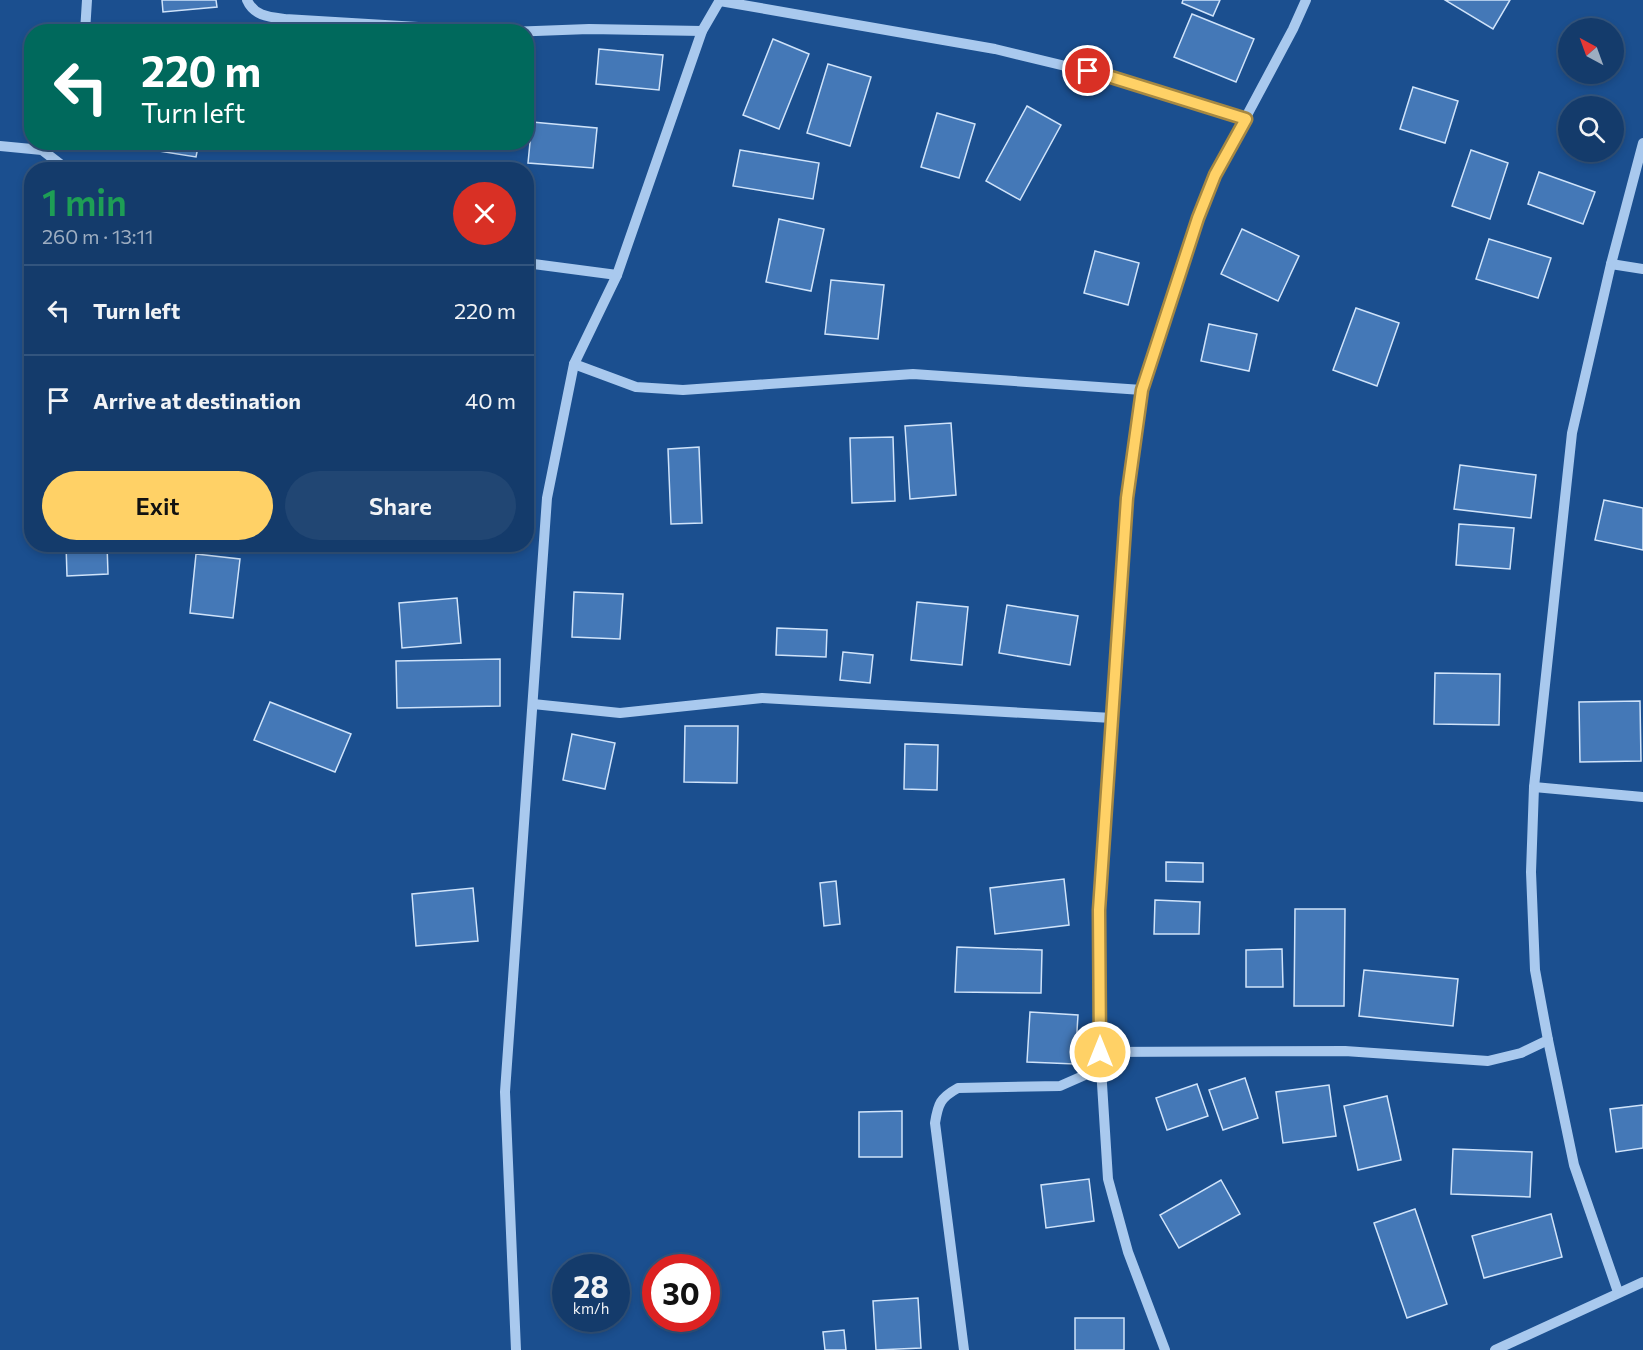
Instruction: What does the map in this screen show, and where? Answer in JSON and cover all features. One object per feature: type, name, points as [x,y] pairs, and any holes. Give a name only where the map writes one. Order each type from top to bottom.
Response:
[{"type":"street","points":[[86,24],[87,0]]},
{"type":"street","points":[[247,0],[249,6],[262,16],[368,24]]},
{"type":"street","points":[[516,1350],[505,1092],[547,498],[574,364],[617,275],[702,31],[720,0],[995,49],[1111,77],[1246,119]]},
{"type":"street","points":[[1165,1350],[1128,1252],[1108,1179],[1100,1052],[1099,910],[1127,498],[1142,390],[1198,218],[1215,175],[1293,29],[1306,0]]},
{"type":"street","points":[[534,31],[589,29],[702,31]]},
{"type":"street","points":[[1618,1292],[1574,1165],[1548,1040],[1535,970],[1531,872],[1534,787],[1572,433],[1611,264],[1643,143]]},
{"type":"street","points":[[0,146],[24,148]]},
{"type":"street","points":[[42,150],[58,162]]},
{"type":"street","points":[[534,264],[617,275]]},
{"type":"street","points":[[1611,264],[1643,269]]},
{"type":"street","points":[[574,364],[636,387],[683,390],[913,374],[1142,390]]},
{"type":"street","points":[[533,704],[620,713],[762,698],[1112,718]]},
{"type":"street","points":[[1534,787],[1643,797]]},
{"type":"street","points":[[1100,1052],[1345,1052],[1488,1061],[1521,1053],[1548,1040]]},
{"type":"street","points":[[964,1350],[935,1123],[938,1105],[947,1094],[958,1088],[1060,1086],[1085,1075],[1100,1052]]},
{"type":"street","points":[[1495,1350],[1643,1282]]},
{"type":"building","points":[[162,0],[216,0],[217,7],[163,12]]},
{"type":"building","points":[[1183,0],[1220,0],[1213,16],[1182,3]]},
{"type":"building","points":[[1445,0],[1510,0],[1493,29]]},
{"type":"building","points":[[1192,14],[1254,39],[1236,82],[1174,57]]},
{"type":"building","points":[[773,39],[809,54],[779,129],[743,115]]},
{"type":"building","points":[[599,49],[663,55],[659,90],[596,84]]},
{"type":"building","points":[[828,64],[871,77],[850,146],[807,133]]},
{"type":"building","points":[[1413,87],[1458,101],[1445,143],[1400,129]]},
{"type":"building","points":[[1027,106],[1061,125],[1020,200],[986,181]]},
{"type":"building","points":[[937,113],[975,124],[959,178],[921,167]]},
{"type":"building","points":[[534,122],[597,128],[593,168],[528,162],[529,150],[534,150]]},
{"type":"building","points":[[152,150],[197,150],[196,157]]},
{"type":"building","points":[[740,150],[819,163],[813,199],[733,186]]},
{"type":"building","points":[[1471,150],[1508,163],[1490,219],[1452,206]]},
{"type":"building","points":[[1539,172],[1595,192],[1583,224],[1528,204]]},
{"type":"building","points":[[779,219],[824,229],[811,291],[766,282]]},
{"type":"building","points":[[1242,229],[1299,256],[1278,301],[1221,274]]},
{"type":"building","points":[[1489,239],[1551,258],[1538,298],[1476,279]]},
{"type":"building","points":[[1095,251],[1139,263],[1128,305],[1084,293]]},
{"type":"building","points":[[831,280],[884,285],[878,339],[825,334]]},
{"type":"building","points":[[1356,308],[1399,323],[1377,386],[1333,370]]},
{"type":"building","points":[[1209,324],[1257,334],[1249,371],[1201,361]]},
{"type":"building","points":[[951,423],[956,495],[910,499],[905,426]]},
{"type":"building","points":[[893,437],[895,501],[852,503],[850,438]]},
{"type":"building","points":[[699,447],[702,523],[671,524],[668,449]]},
{"type":"building","points":[[1460,465],[1536,475],[1531,518],[1454,509]]},
{"type":"building","points":[[1604,500],[1643,508],[1643,550],[1595,540]]},
{"type":"building","points":[[1459,524],[1514,528],[1510,569],[1456,565]]},
{"type":"building","points":[[66,552],[107,552],[108,574],[67,576]]},
{"type":"building","points":[[196,554],[240,559],[233,618],[190,613]]},
{"type":"building","points":[[574,592],[623,594],[620,639],[572,637]]},
{"type":"building","points":[[457,598],[461,643],[402,648],[399,603]]},
{"type":"building","points":[[917,602],[968,607],[962,665],[911,660]]},
{"type":"building","points":[[1007,605],[1078,616],[1070,665],[999,653]]},
{"type":"building","points":[[777,628],[827,630],[826,657],[776,655]]},
{"type":"building","points":[[843,652],[873,655],[870,683],[840,680]]},
{"type":"building","points":[[500,659],[500,706],[397,708],[396,661]]},
{"type":"building","points":[[1435,673],[1500,674],[1499,725],[1434,724]]},
{"type":"building","points":[[1640,701],[1641,761],[1580,762],[1579,702]]},
{"type":"building","points":[[270,702],[351,734],[335,772],[254,740]]},
{"type":"building","points":[[685,726],[738,726],[737,783],[684,782]]},
{"type":"building","points":[[572,734],[615,743],[605,789],[563,780]]},
{"type":"building","points":[[905,744],[938,745],[937,790],[904,789]]},
{"type":"building","points":[[1166,862],[1203,863],[1203,882],[1166,881]]},
{"type":"building","points":[[1064,879],[1069,925],[995,934],[990,888]]},
{"type":"building","points":[[836,881],[840,924],[824,926],[820,883]]},
{"type":"building","points":[[473,888],[478,941],[416,946],[412,894]]},
{"type":"building","points":[[1155,900],[1200,902],[1199,934],[1154,934]]},
{"type":"building","points":[[1295,909],[1345,909],[1344,1006],[1294,1006]]},
{"type":"building","points":[[957,947],[1042,950],[1041,993],[955,992]]},
{"type":"building","points":[[1282,949],[1283,987],[1246,987],[1246,950]]},
{"type":"building","points":[[1364,970],[1458,979],[1453,1026],[1359,1016]]},
{"type":"building","points":[[1030,1012],[1078,1015],[1075,1064],[1027,1062]]},
{"type":"building","points":[[1245,1078],[1258,1118],[1223,1130],[1209,1090]]},
{"type":"building","points":[[1197,1084],[1208,1116],[1167,1130],[1156,1098]]},
{"type":"building","points":[[1329,1085],[1336,1136],[1283,1143],[1276,1092]]},
{"type":"building","points":[[1387,1096],[1401,1160],[1358,1170],[1344,1106]]},
{"type":"building","points":[[1643,1105],[1643,1148],[1616,1152],[1610,1109]]},
{"type":"building","points":[[902,1111],[902,1157],[859,1157],[859,1112]]},
{"type":"building","points":[[1453,1149],[1532,1152],[1530,1197],[1451,1194]]},
{"type":"building","points":[[1089,1179],[1094,1221],[1046,1228],[1041,1185]]},
{"type":"building","points":[[1221,1180],[1240,1214],[1179,1248],[1160,1215]]},
{"type":"building","points":[[1415,1209],[1447,1304],[1407,1318],[1374,1223]]},
{"type":"building","points":[[1551,1214],[1562,1257],[1484,1278],[1472,1236]]},
{"type":"building","points":[[918,1298],[921,1348],[876,1350],[873,1301]]},
{"type":"building","points":[[1075,1318],[1124,1318],[1124,1350],[1075,1350]]},
{"type":"building","points":[[844,1330],[846,1350],[825,1350],[823,1332]]},
{"type":"route","points":[[1088,71],[1246,119],[1215,175],[1198,218],[1142,390],[1127,498],[1099,910],[1100,1052]]}]
